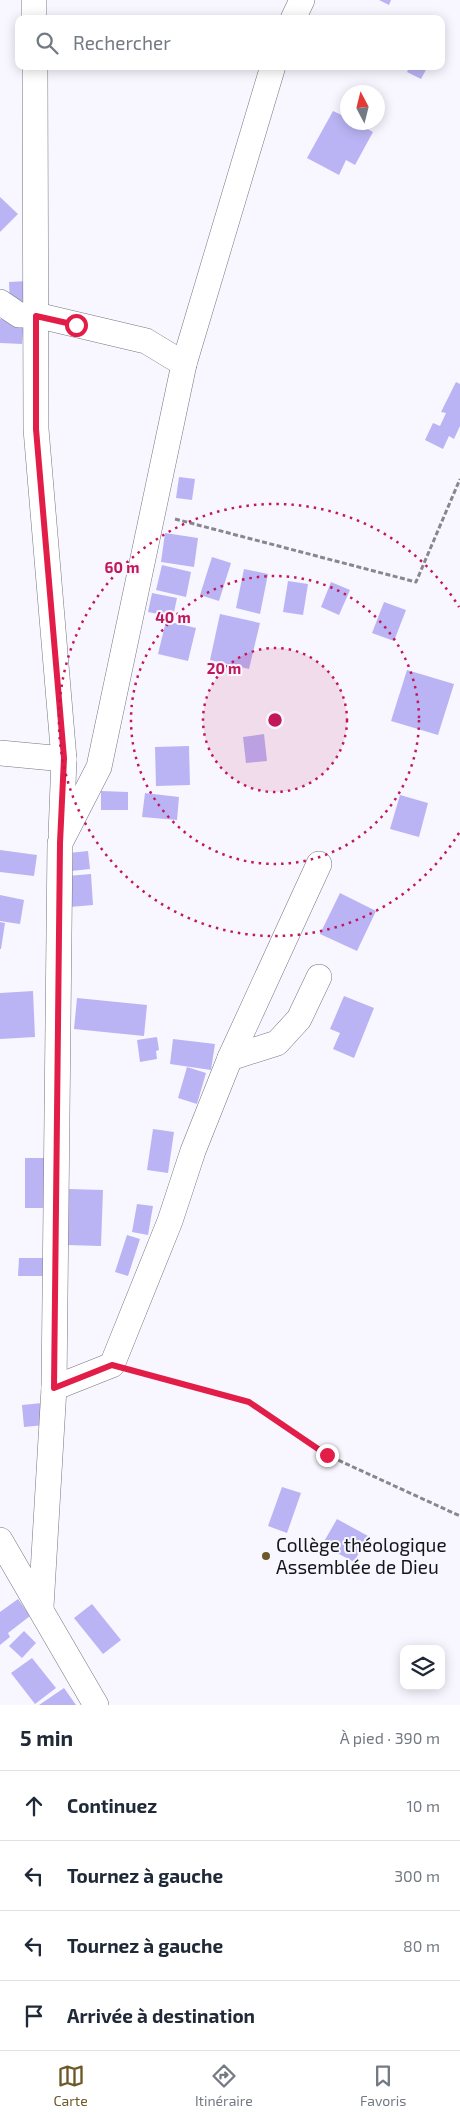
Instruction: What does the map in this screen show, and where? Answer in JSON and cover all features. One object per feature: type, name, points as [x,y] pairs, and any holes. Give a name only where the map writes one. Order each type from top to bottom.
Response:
[{"type":"street","points":[[34,0],[34,15]]},
{"type":"street","points":[[295,15],[302,0]]},
{"type":"street","points":[[35,70],[36,429],[64,758],[60,843],[54,1388],[41,1607]]},
{"type":"street","points":[[60,843],[99,767],[184,364],[272,70]]},
{"type":"street","points":[[0,302],[19,315],[36,316],[146,341],[184,364]]},
{"type":"street","points":[[0,753],[64,758]]},
{"type":"street","points":[[54,1388],[112,1365],[170,1221],[193,1151],[230,1058],[319,864]]},
{"type":"street","points":[[230,1058],[277,1043],[299,1020],[319,977]]},
{"type":"street","points":[[0,1540],[41,1607],[96,1705]]},
{"type":"path","points":[[152,513],[416,582],[460,479]]},
{"type":"path","points":[[112,1365],[249,1402],[327,1455],[460,1516]]},
{"type":"building","points":[[379,0],[391,0],[389,5]]},
{"type":"building","points":[[408,70],[426,70],[421,79],[407,72]]},
{"type":"building","points":[[333,111],[340,114],[340,130],[369,130],[373,132],[355,165],[346,160],[339,175],[307,158]]},
{"type":"building","points":[[0,197],[18,214],[0,232]]},
{"type":"building","points":[[28,281],[29,305],[10,307],[9,282]]},
{"type":"building","points":[[0,319],[24,320],[22,344],[0,343]]},
{"type":"building","points":[[456,382],[460,384],[460,426],[454,439],[449,436],[443,449],[425,440],[433,423],[440,426],[446,413],[441,412]]},
{"type":"building","points":[[179,477],[195,479],[192,500],[176,498]]},
{"type":"building","points":[[165,533],[198,538],[194,567],[161,562]]},
{"type":"building","points":[[212,557],[231,563],[219,601],[200,595]]},
{"type":"building","points":[[162,565],[191,572],[186,597],[156,590]]},
{"type":"building","points":[[244,569],[268,574],[260,614],[236,608]]},
{"type":"building","points":[[288,581],[308,584],[303,615],[283,612]]},
{"type":"building","points":[[331,582],[350,590],[339,615],[321,607]]},
{"type":"building","points":[[152,593],[177,598],[173,617],[148,612]]},
{"type":"building","points":[[384,602],[406,610],[394,641],[372,633]]},
{"type":"building","points":[[220,614],[260,623],[249,669],[210,660]]},
{"type":"building","points":[[166,621],[196,628],[188,661],[158,654]]},
{"type":"building","points":[[407,670],[454,684],[438,735],[391,721]]},
{"type":"building","points":[[264,734],[267,761],[246,763],[243,737]]},
{"type":"building","points":[[189,746],[190,785],[156,786],[155,747]]},
{"type":"building","points":[[101,791],[128,792],[128,810],[101,810]]},
{"type":"building","points":[[145,793],[179,797],[177,820],[142,817]]},
{"type":"building","points":[[400,795],[428,803],[419,837],[390,829]]},
{"type":"building","points":[[0,850],[37,855],[34,876],[0,872]]},
{"type":"building","points":[[88,851],[90,869],[71,871],[69,853]]},
{"type":"building","points":[[91,874],[93,905],[70,907],[67,876]]},
{"type":"building","points":[[340,893],[376,911],[357,951],[320,934]]},
{"type":"building","points":[[0,895],[24,900],[20,924],[0,921]]},
{"type":"building","points":[[0,922],[5,923],[1,949],[0,949]]},
{"type":"building","points":[[33,991],[35,1037],[0,1039],[0,993]]},
{"type":"building","points":[[344,996],[374,1008],[354,1058],[333,1049],[340,1033],[330,1029]]},
{"type":"building","points":[[77,998],[147,1005],[144,1036],[74,1029]]},
{"type":"building","points":[[157,1037],[159,1050],[156,1051],[157,1059],[140,1062],[137,1040]]},
{"type":"building","points":[[173,1039],[215,1044],[211,1070],[170,1064]]},
{"type":"building","points":[[187,1067],[206,1073],[197,1104],[178,1098]]},
{"type":"building","points":[[153,1129],[174,1132],[168,1173],[147,1170]]},
{"type":"building","points":[[25,1158],[44,1158],[44,1208],[25,1208]]},
{"type":"building","points":[[68,1189],[103,1190],[101,1246],[66,1245]]},
{"type":"building","points":[[137,1204],[153,1206],[148,1235],[132,1232]]},
{"type":"building","points":[[127,1235],[140,1239],[128,1276],[115,1272]]},
{"type":"building","points":[[19,1258],[44,1258],[43,1276],[18,1276]]},
{"type":"building","points":[[42,1403],[44,1425],[24,1427],[22,1405]]},
{"type":"building","points":[[282,1487],[301,1493],[287,1533],[268,1526]]},
{"type":"building","points":[[337,1519],[368,1536],[354,1562],[322,1545]]},
{"type":"building","points":[[18,1599],[30,1616],[8,1633],[10,1637],[0,1645],[0,1612]]},
{"type":"building","points":[[92,1604],[121,1640],[103,1654],[74,1618]]},
{"type":"building","points":[[24,1631],[36,1643],[22,1658],[9,1646]]},
{"type":"building","points":[[32,1658],[56,1688],[35,1704],[11,1673]]},
{"type":"building","points":[[64,1688],[76,1705],[39,1705]]},
{"type":"place","name":"Collège théologique Assemblée de Dieu","points":[[266,1556]]},
{"type":"route","points":[[76,325],[36,316],[36,429],[64,758],[60,843],[54,1388],[112,1365],[249,1402],[327,1455]]}]
